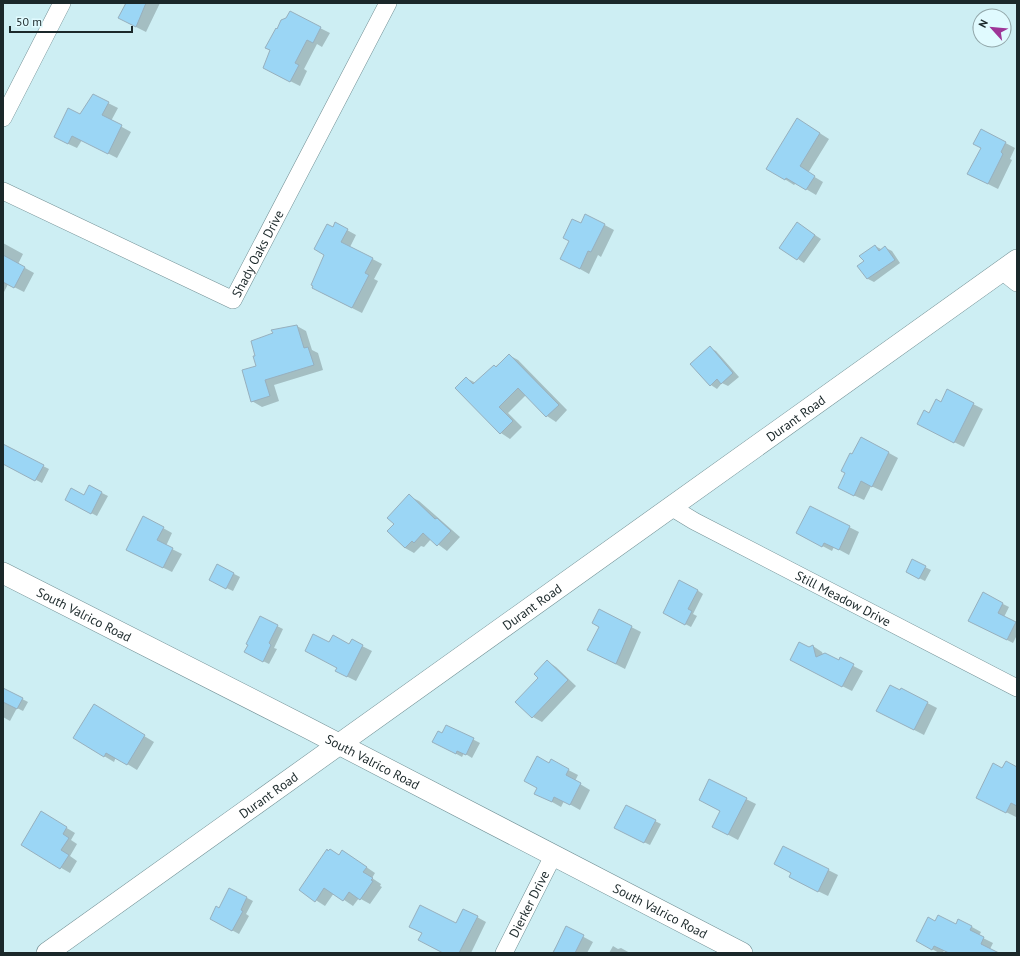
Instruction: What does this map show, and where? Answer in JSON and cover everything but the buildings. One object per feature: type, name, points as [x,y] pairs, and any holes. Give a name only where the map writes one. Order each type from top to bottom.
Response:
[{"type":"street","points":[[3,118],[62,3]]},
{"type":"street","name":"Shady Oaks Drive","points":[[3,191],[232,300],[388,3]]},
{"type":"street","name":"Durant Road","points":[[47,953],[672,506],[1012,271]]},
{"type":"street","name":"Still Meadow Drive","points":[[672,506],[694,521],[1017,688]]},
{"type":"street","name":"South Valrico Road","points":[[3,573],[742,953]]},
{"type":"street","name":"Dierker Drive","points":[[504,953],[553,856]]}]
